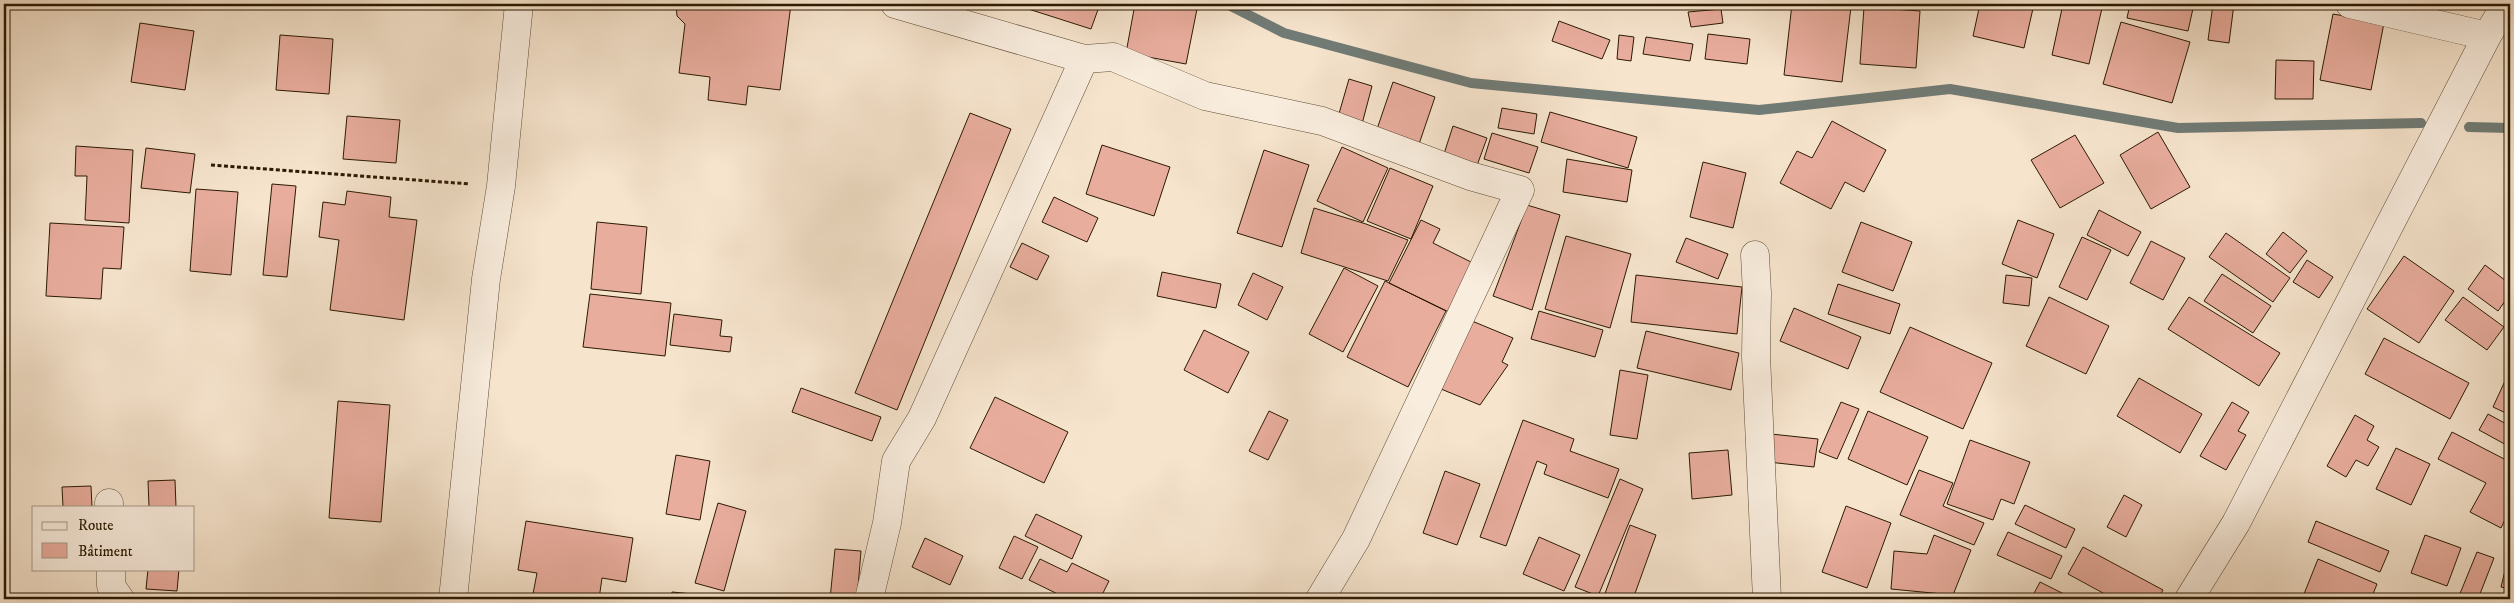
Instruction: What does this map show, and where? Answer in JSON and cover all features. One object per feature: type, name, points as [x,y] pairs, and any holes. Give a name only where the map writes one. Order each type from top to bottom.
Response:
[{"type":"street","points":[[453,599],[486,279],[501,186],[520,4]]},
{"type":"street","points":[[895,4],[1084,59],[1114,57],[1205,96],[1322,121],[1470,176],[1520,190],[1356,539],[1320,599]]},
{"type":"street","points":[[2350,4],[2487,36]]},
{"type":"street","points":[[2189,599],[2236,523],[2487,36],[2506,4]]},
{"type":"street","points":[[869,599],[887,522],[896,461],[922,418],[1084,59]]},
{"type":"street","points":[[1755,255],[1757,293],[1756,356],[1767,599]]},
{"type":"street","points":[[111,570],[111,586],[120,599]]},
{"type":"path","points":[[211,165],[501,186]]},
{"type":"building","points":[[676,4],[791,4],[780,90],[748,86],[746,105],[708,100],[710,77],[679,73],[685,24],[677,16]]},
{"type":"building","points":[[1020,4],[1100,4],[1091,29],[1019,6]]},
{"type":"building","points":[[1135,4],[1198,4],[1186,64],[1126,53]]},
{"type":"building","points":[[1644,4],[1692,4],[1691,9]]},
{"type":"building","points":[[1792,4],[1851,7],[1842,82],[1784,75]]},
{"type":"building","points":[[1932,4],[1964,4],[1964,8],[1932,7]]},
{"type":"building","points":[[1980,4],[2034,4],[2024,48],[1973,36]]},
{"type":"building","points":[[2063,4],[2103,4],[2089,64],[2052,55]]},
{"type":"building","points":[[2130,4],[2194,4],[2188,31],[2127,18]]},
{"type":"building","points":[[2213,4],[2234,4],[2229,43],[2208,40]]},
{"type":"building","points":[[1864,7],[1920,11],[1916,68],[1860,64]]},
{"type":"building","points":[[1721,9],[1723,23],[1691,27],[1688,12]]},
{"type":"building","points":[[2333,14],[2384,23],[2371,90],[2320,80]]},
{"type":"building","points":[[1559,21],[1610,40],[1602,59],[1552,41]]},
{"type":"building","points":[[2121,22],[2190,42],[2172,103],[2103,84]]},
{"type":"building","points":[[140,23],[194,31],[185,90],[131,82]]},
{"type":"building","points":[[1708,34],[1750,39],[1747,64],[1705,59]]},
{"type":"building","points":[[280,35],[333,39],[329,94],[276,90]]},
{"type":"building","points":[[1619,35],[1634,37],[1631,61],[1617,59]]},
{"type":"building","points":[[1646,37],[1693,44],[1690,61],[1643,54]]},
{"type":"building","points":[[2276,60],[2314,61],[2313,99],[2275,99]]},
{"type":"building","points":[[1349,79],[1372,86],[1362,124],[1338,117]]},
{"type":"building","points":[[1393,82],[1435,97],[1417,150],[1375,135]]},
{"type":"building","points":[[1502,108],[1537,114],[1534,134],[1498,128]]},
{"type":"building","points":[[1550,112],[1637,137],[1628,168],[1541,142]]},
{"type":"building","points":[[970,113],[1011,129],[897,410],[855,393]]},
{"type":"building","points":[[347,116],[400,120],[396,163],[343,159]]},
{"type":"building","points":[[1832,121],[1886,150],[1864,192],[1845,182],[1831,209],[1780,183],[1797,151],[1812,158]]},
{"type":"building","points":[[1453,126],[1487,138],[1475,171],[1442,160]]},
{"type":"building","points":[[2158,132],[2190,187],[2151,209],[2120,155]]},
{"type":"building","points":[[1492,133],[1538,147],[1529,173],[1484,159]]},
{"type":"building","points":[[2075,135],[2104,183],[2060,208],[2031,160]]},
{"type":"building","points":[[1102,145],[1170,167],[1154,216],[1086,194]]},
{"type":"building","points":[[76,146],[133,150],[129,223],[85,220],[87,176],[75,176]]},
{"type":"building","points":[[1342,147],[1388,168],[1363,222],[1317,201]]},
{"type":"building","points":[[146,148],[195,154],[190,193],[141,188]]},
{"type":"building","points":[[1264,150],[1309,165],[1282,247],[1237,233]]},
{"type":"building","points":[[1567,159],[1632,170],[1627,202],[1563,192]]},
{"type":"building","points":[[1703,162],[1746,173],[1733,228],[1690,217]]},
{"type":"building","points":[[1390,168],[1433,186],[1411,239],[1367,221]]},
{"type":"building","points":[[272,184],[296,186],[287,277],[263,275]]},
{"type":"building","points":[[196,189],[238,192],[231,275],[190,271]]},
{"type":"building","points":[[347,191],[391,197],[389,217],[417,220],[404,320],[330,310],[339,240],[319,237],[323,202],[345,205]]},
{"type":"building","points":[[1054,197],[1098,218],[1087,242],[1042,222]]},
{"type":"building","points":[[1527,205],[1560,215],[1532,310],[1493,296]]},
{"type":"building","points":[[1314,208],[1366,224],[1408,240],[1388,281],[1301,253]]},
{"type":"building","points":[[2099,210],[2141,232],[2128,256],[2087,235]]},
{"type":"building","points":[[1421,220],[1440,229],[1433,243],[1479,266],[1455,315],[1389,283]]},
{"type":"building","points":[[2018,220],[2054,234],[2037,278],[2002,264]]},
{"type":"building","points":[[597,222],[647,227],[641,294],[591,289]]},
{"type":"building","points":[[1861,222],[1912,242],[1893,291],[1842,272]]},
{"type":"building","points":[[50,223],[124,227],[121,269],[103,268],[101,299],[46,296]]},
{"type":"building","points":[[2283,232],[2307,251],[2290,273],[2266,254]]},
{"type":"building","points":[[2226,233],[2290,278],[2273,302],[2209,257]]},
{"type":"building","points":[[1566,236],[1631,254],[1610,328],[1545,309]]},
{"type":"building","points":[[2082,237],[2111,250],[2087,300],[2059,287]]},
{"type":"building","points":[[1686,238],[1728,254],[1718,279],[1676,262]]},
{"type":"building","points":[[2151,241],[2185,258],[2163,300],[2130,283]]},
{"type":"building","points":[[1022,243],[1049,256],[1037,280],[1010,267]]},
{"type":"building","points":[[2404,256],[2454,291],[2419,343],[2367,309]]},
{"type":"building","points":[[2307,260],[2333,277],[2319,298],[2293,282]]},
{"type":"building","points":[[2485,265],[2510,284],[2510,294],[2498,311],[2468,289]]},
{"type":"building","points":[[1344,268],[1378,286],[1343,352],[1309,334]]},
{"type":"building","points":[[1162,272],[1221,284],[1216,308],[1157,296]]},
{"type":"building","points":[[1253,273],[1283,287],[1267,320],[1238,305]]},
{"type":"building","points":[[2222,274],[2271,306],[2253,333],[2204,301]]},
{"type":"building","points":[[1636,275],[1742,287],[1737,334],[1631,322]]},
{"type":"building","points":[[2006,275],[2032,278],[2029,306],[2003,303]]},
{"type":"building","points":[[1385,281],[1446,311],[1408,387],[1347,357]]},
{"type":"building","points":[[1838,284],[1900,304],[1890,334],[1828,314]]},
{"type":"building","points":[[590,294],[671,303],[665,356],[583,347]]},
{"type":"building","points":[[2049,297],[2109,326],[2086,374],[2026,346]]},
{"type":"building","points":[[2189,297],[2280,353],[2259,386],[2168,329]]},
{"type":"building","points":[[2463,297],[2504,327],[2487,350],[2445,320]]},
{"type":"building","points":[[1794,308],[1861,337],[1848,369],[1780,341]]},
{"type":"building","points":[[1539,311],[1603,330],[1595,357],[1531,339]]},
{"type":"building","points":[[674,314],[722,320],[720,336],[732,337],[730,352],[670,345]]},
{"type":"building","points":[[1472,321],[1513,338],[1502,362],[1508,365],[1480,405],[1441,389]]},
{"type":"building","points":[[1910,327],[1992,363],[1963,429],[1880,392]]},
{"type":"building","points":[[1204,330],[1249,352],[1228,393],[1184,370]]},
{"type":"building","points":[[1646,331],[1739,353],[1731,390],[1637,368]]},
{"type":"building","points":[[2384,338],[2469,383],[2450,419],[2365,374]]},
{"type":"building","points":[[1620,370],[1648,375],[1637,439],[1610,435]]},
{"type":"building","points":[[2510,370],[2510,415],[2493,407]]},
{"type":"building","points":[[2139,378],[2202,414],[2180,453],[2117,416]]},
{"type":"building","points":[[801,388],[881,417],[872,441],[792,412]]},
{"type":"building","points":[[995,397],[1068,432],[1044,483],[970,448]]},
{"type":"building","points":[[338,401],[390,405],[381,522],[329,518]]},
{"type":"building","points":[[1841,402],[1859,409],[1837,459],[1819,452]]},
{"type":"building","points":[[2232,402],[2249,412],[2238,431],[2246,435],[2226,470],[2200,456]]},
{"type":"building","points":[[1269,411],[1288,420],[1268,460],[1249,451]]},
{"type":"building","points":[[1868,411],[1928,437],[1907,485],[1848,459]]},
{"type":"building","points":[[2488,414],[2510,426],[2510,447],[2479,430]]},
{"type":"building","points":[[2355,415],[2374,426],[2367,440],[2379,447],[2368,466],[2356,460],[2346,477],[2327,466]]},
{"type":"building","points":[[1523,420],[1574,439],[1570,451],[1619,469],[1608,498],[1544,474],[1547,465],[1537,461],[1506,546],[1480,537]]},
{"type":"building","points":[[2452,432],[2510,462],[2510,509],[2501,528],[2470,512],[2486,483],[2438,459]]},
{"type":"building","points":[[1771,434],[1818,439],[1814,467],[1768,462]]},
{"type":"building","points":[[1970,440],[2030,462],[2014,504],[2001,499],[1993,520],[1947,504]]},
{"type":"building","points":[[2396,448],[2430,464],[2411,505],[2376,489]]},
{"type":"building","points":[[1728,450],[1732,495],[1692,499],[1689,453]]},
{"type":"building","points":[[676,455],[710,461],[700,520],[666,514]]},
{"type":"building","points":[[1919,470],[1953,483],[1943,506],[1984,523],[1974,545],[1900,515]]},
{"type":"building","points":[[1445,471],[1480,484],[1457,545],[1423,533]]},
{"type":"building","points":[[1620,479],[1643,489],[1598,596],[1575,587]]},
{"type":"building","points":[[175,480],[176,506],[149,506],[148,481]]},
{"type":"building","points":[[91,486],[92,506],[63,506],[62,487]]},
{"type":"building","points":[[2124,495],[2142,505],[2126,537],[2107,527]]},
{"type":"building","points":[[718,503],[746,511],[724,591],[695,583]]},
{"type":"building","points":[[2025,505],[2075,529],[2066,548],[2015,524]]},
{"type":"building","points":[[1846,506],[1891,523],[1867,588],[1822,572]]},
{"type":"building","points":[[1036,514],[1082,536],[1072,559],[1025,536]]},
{"type":"building","points":[[526,521],[633,538],[626,582],[602,578],[599,599],[532,599],[537,573],[518,570]]},
{"type":"building","points":[[2316,521],[2389,551],[2380,572],[2308,542]]},
{"type":"building","points":[[1630,525],[1656,535],[1633,599],[1603,599]]},
{"type":"building","points":[[2008,532],[2062,556],[2051,579],[1997,555]]},
{"type":"building","points":[[1934,535],[1971,550],[1953,595],[1891,589],[1894,551],[1927,554]]},
{"type":"building","points":[[2425,535],[2461,548],[2447,586],[2411,573]]},
{"type":"building","points":[[1014,536],[1038,547],[1022,579],[999,568]]},
{"type":"building","points":[[1539,537],[1580,555],[1564,591],[1523,574]]},
{"type":"building","points":[[925,538],[963,556],[950,585],[912,567]]},
{"type":"building","points":[[2083,547],[2163,590],[2158,599],[2114,599],[2068,574]]},
{"type":"building","points":[[835,549],[861,551],[857,599],[830,599]]},
{"type":"building","points":[[2510,550],[2510,589],[2501,587]]},
{"type":"building","points":[[2477,552],[2494,558],[2478,599],[2469,599],[2459,596]]},
{"type":"building","points":[[1040,559],[1067,572],[1072,563],[1109,581],[1100,599],[1068,599],[1029,580]]},
{"type":"building","points":[[2318,559],[2377,584],[2371,599],[2302,599]]},
{"type":"building","points":[[148,570],[179,570],[177,591],[146,589]]},
{"type":"building","points":[[2040,582],[2074,599],[2031,599]]},
{"type":"building","points":[[672,592],[724,597],[724,599],[671,599]]},
{"type":"waterway","points":[[1227,4],[1284,33],[1471,83],[1759,110],[1950,89],[2178,128],[2421,123]]},
{"type":"waterway","points":[[2469,127],[2510,128]]}]
